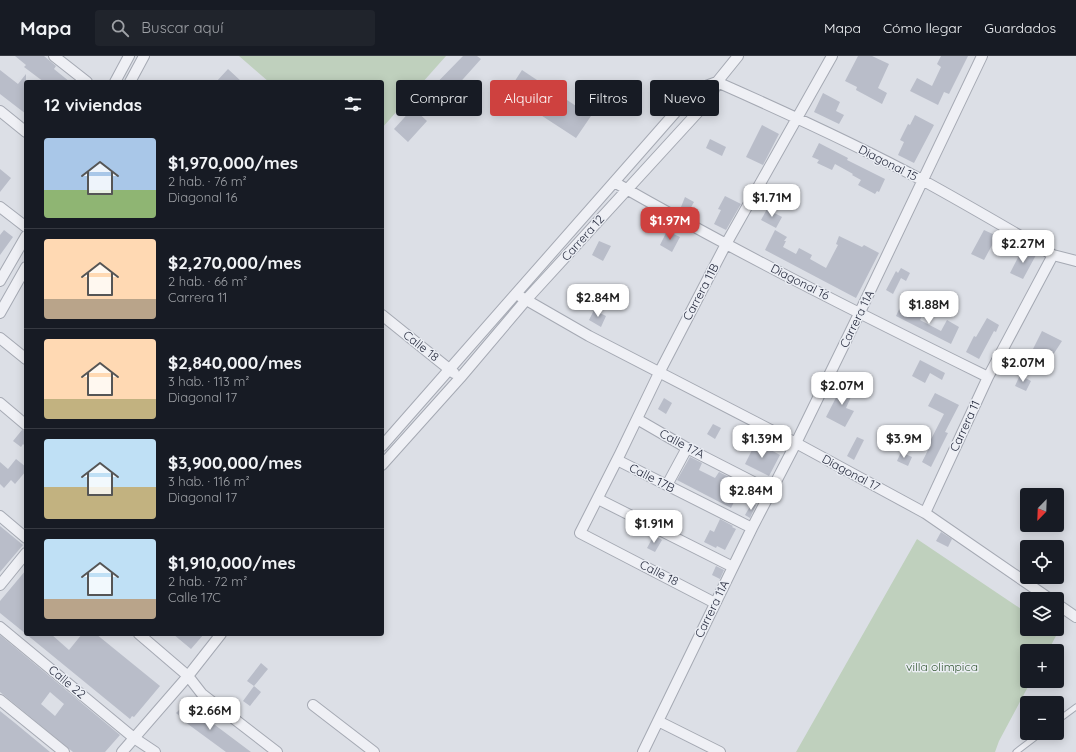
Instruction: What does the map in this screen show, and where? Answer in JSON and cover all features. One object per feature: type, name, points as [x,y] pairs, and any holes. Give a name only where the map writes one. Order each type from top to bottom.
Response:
[{"type":"street","points":[[54,56],[84,80]]},
{"type":"street","points":[[116,80],[130,56]]},
{"type":"street","points":[[131,80],[144,56]]},
{"type":"street","name":"Carrera 12","points":[[719,80],[738,56]]},
{"type":"street","name":"Carrera 11B","points":[[580,533],[659,373],[726,244],[832,56]]},
{"type":"street","name":"Carrera 11A","points":[[643,752],[715,603],[859,314],[982,56]]},
{"type":"street","name":"Diagonal 15","points":[[719,83],[860,148],[922,180],[1053,255],[1076,261]]},
{"type":"street","points":[[0,111],[24,130]]},
{"type":"street","name":"Carrera 12","points":[[384,442],[672,116]]},
{"type":"street","name":"Carrera 12","points":[[384,463],[460,378],[526,300],[694,116]]},
{"type":"street","name":"Diagonal 16","points":[[614,182],[726,244],[859,314],[988,377]]},
{"type":"street","points":[[0,206],[24,225]]},
{"type":"street","points":[[0,281],[24,239]]},
{"type":"street","name":"Carrera 11","points":[[925,513],[988,377],[1053,255]]},
{"type":"street","points":[[0,313],[24,271]]},
{"type":"street","name":"Diagonal 17","points":[[516,294],[589,336],[796,443],[925,513],[1040,592]]},
{"type":"street","name":"Calle 18","points":[[384,317],[460,378]]},
{"type":"street","points":[[0,338],[24,357]]},
{"type":"street","points":[[0,403],[24,423]]},
{"type":"street","name":"Calle 17A","points":[[637,419],[687,448],[771,491]]},
{"type":"street","points":[[667,485],[687,448]]},
{"type":"street","name":"Calle 17B","points":[[617,460],[752,528]]},
{"type":"street","points":[[598,499],[733,567]]},
{"type":"street","points":[[0,516],[24,536]]},
{"type":"street","name":"Calle 18","points":[[580,533],[715,603]]},
{"type":"street","points":[[0,584],[24,555]]},
{"type":"street","points":[[1064,609],[1076,617]]},
{"type":"street","name":"Calle 22","points":[[0,627],[134,738],[155,752]]},
{"type":"street","points":[[141,636],[188,676],[202,694],[277,752]]},
{"type":"street","points":[[122,752],[188,676],[219,636]]},
{"type":"street","points":[[0,700],[64,752]]},
{"type":"street","points":[[313,705],[374,752]]},
{"type":"street","points":[[658,720],[720,752]]},
{"type":"lane","points":[[1064,716],[1076,707]]},
{"type":"lane","points":[[1016,752],[1032,740]]},
{"type":"green space","points":[[239,56],[446,56],[425,80],[396,80],[396,112],[384,126],[384,80],[267,80]]},
{"type":"green space","name":"villa olimpica","points":[[917,539],[1020,608],[1020,636],[1056,636],[1052,644],[1020,644],[1020,688],[1027,688],[1023,696],[1020,696],[1020,702],[999,741],[995,752],[796,752]]},
{"type":"building","points":[[15,56],[44,56],[56,66],[54,69],[68,80],[41,80],[24,67],[26,65]]},
{"type":"building","points":[[463,56],[477,56],[481,59],[462,80],[440,80]]},
{"type":"building","points":[[858,56],[872,56],[889,64],[878,88],[887,93],[882,104],[856,90],[857,87],[845,81]]},
{"type":"building","points":[[941,56],[968,56],[949,94],[944,92],[938,105],[910,91],[917,78],[932,86],[941,67],[937,64]]},
{"type":"building","points":[[228,69],[240,80],[218,80]]},
{"type":"building","points":[[0,70],[18,84],[26,74],[26,80],[24,80],[24,112],[0,94]]},
{"type":"building","points":[[522,70],[537,80],[515,80]]},
{"type":"building","points":[[823,93],[840,102],[836,111],[844,115],[839,124],[814,112]]},
{"type":"building","points":[[567,100],[575,105],[575,116],[591,116],[576,138],[542,116],[567,116]]},
{"type":"building","points":[[915,115],[934,125],[914,163],[898,155],[904,142],[900,140],[908,124],[910,125]]},
{"type":"building","points":[[406,116],[422,116],[427,121],[408,142],[394,129]]},
{"type":"building","points":[[762,125],[779,134],[763,165],[746,157]]},
{"type":"building","points":[[710,139],[726,147],[722,156],[706,148]]},
{"type":"building","points":[[819,143],[848,158],[847,160],[885,179],[879,192],[877,191],[875,194],[858,185],[861,180],[835,164],[832,170],[817,163],[819,160],[812,157]]},
{"type":"building","points":[[0,169],[11,178],[0,192]]},
{"type":"building","points":[[725,196],[741,204],[726,230],[714,224],[721,210],[718,209]]},
{"type":"building","points":[[685,197],[694,202],[689,211],[681,207]]},
{"type":"building","points":[[767,209],[782,217],[776,228],[761,220]]},
{"type":"building","points":[[4,230],[13,237],[0,255],[0,235]]},
{"type":"building","points":[[775,230],[787,237],[784,241],[786,241],[783,247],[796,254],[799,248],[812,255],[810,259],[826,268],[838,245],[836,244],[839,236],[862,247],[864,245],[879,253],[856,298],[765,250]]},
{"type":"building","points":[[984,230],[997,236],[984,260],[971,254]]},
{"type":"building","points":[[667,231],[680,237],[672,252],[660,245]]},
{"type":"building","points":[[599,241],[611,246],[603,261],[592,255]]},
{"type":"building","points":[[1023,248],[1036,255],[1023,279],[1010,273]]},
{"type":"building","points":[[901,268],[910,273],[906,281],[901,278],[893,294],[886,290],[896,271],[898,273]]},
{"type":"building","points":[[901,305],[922,316],[920,320],[941,331],[947,320],[959,327],[951,344],[896,316]]},
{"type":"building","points":[[594,310],[606,316],[601,327],[589,320]]},
{"type":"building","points":[[987,318],[999,325],[996,332],[994,331],[979,359],[966,352],[974,336],[976,337]]},
{"type":"building","points":[[1042,331],[1062,341],[1051,358],[1033,349]]},
{"type":"building","points":[[920,360],[945,373],[942,380],[930,373],[925,383],[912,376]]},
{"type":"building","points":[[1020,375],[1031,381],[1026,391],[1015,386]]},
{"type":"building","points":[[844,382],[855,388],[846,408],[854,411],[845,427],[826,417]]},
{"type":"building","points":[[935,393],[959,405],[945,432],[948,433],[931,467],[922,462],[929,448],[927,447],[944,414],[928,406]]},
{"type":"building","points":[[664,398],[672,403],[666,414],[658,409]]},
{"type":"building","points":[[713,424],[721,428],[715,439],[707,434]]},
{"type":"building","points":[[22,430],[24,430],[24,445],[23,444],[21,447],[13,441]]},
{"type":"building","points":[[857,437],[864,440],[854,460],[847,456]]},
{"type":"building","points":[[756,442],[780,455],[769,476],[745,464]]},
{"type":"building","points":[[901,452],[912,457],[908,466],[897,461]]},
{"type":"building","points":[[690,457],[702,463],[699,470],[715,478],[719,472],[743,484],[731,508],[677,480]]},
{"type":"building","points":[[16,459],[24,465],[24,473],[15,484],[11,480],[4,488],[0,484],[0,462],[8,469]]},
{"type":"building","points":[[752,503],[756,505],[750,518],[745,515]]},
{"type":"building","points":[[720,519],[736,529],[725,550],[717,546],[716,548],[704,542],[710,530],[714,532]]},
{"type":"building","points":[[0,526],[23,545],[0,572]]},
{"type":"building","points":[[941,532],[952,539],[948,547],[936,541]]},
{"type":"building","points":[[654,535],[662,540],[655,552],[647,548]]},
{"type":"building","points":[[716,566],[724,570],[720,579],[712,575]]},
{"type":"building","points":[[24,572],[24,632],[0,613],[0,601]]},
{"type":"building","points":[[0,635],[120,735],[105,752],[73,752],[0,692]],"holes":[[[50,692],[64,704],[55,716],[41,704]]]},
{"type":"building","points":[[28,636],[53,636],[69,650],[80,636],[98,636],[160,686],[134,717],[132,716],[130,719]]},
{"type":"building","points":[[175,636],[202,636],[191,649]]},
{"type":"building","points":[[261,663],[268,669],[254,686],[247,681]]},
{"type":"building","points":[[254,686],[261,692],[250,706],[243,701]]},
{"type":"building","points":[[186,705],[190,708],[191,707],[251,752],[226,752],[181,719],[182,718],[176,713]]},
{"type":"building","points":[[0,711],[15,723],[50,752],[0,752]]}]
